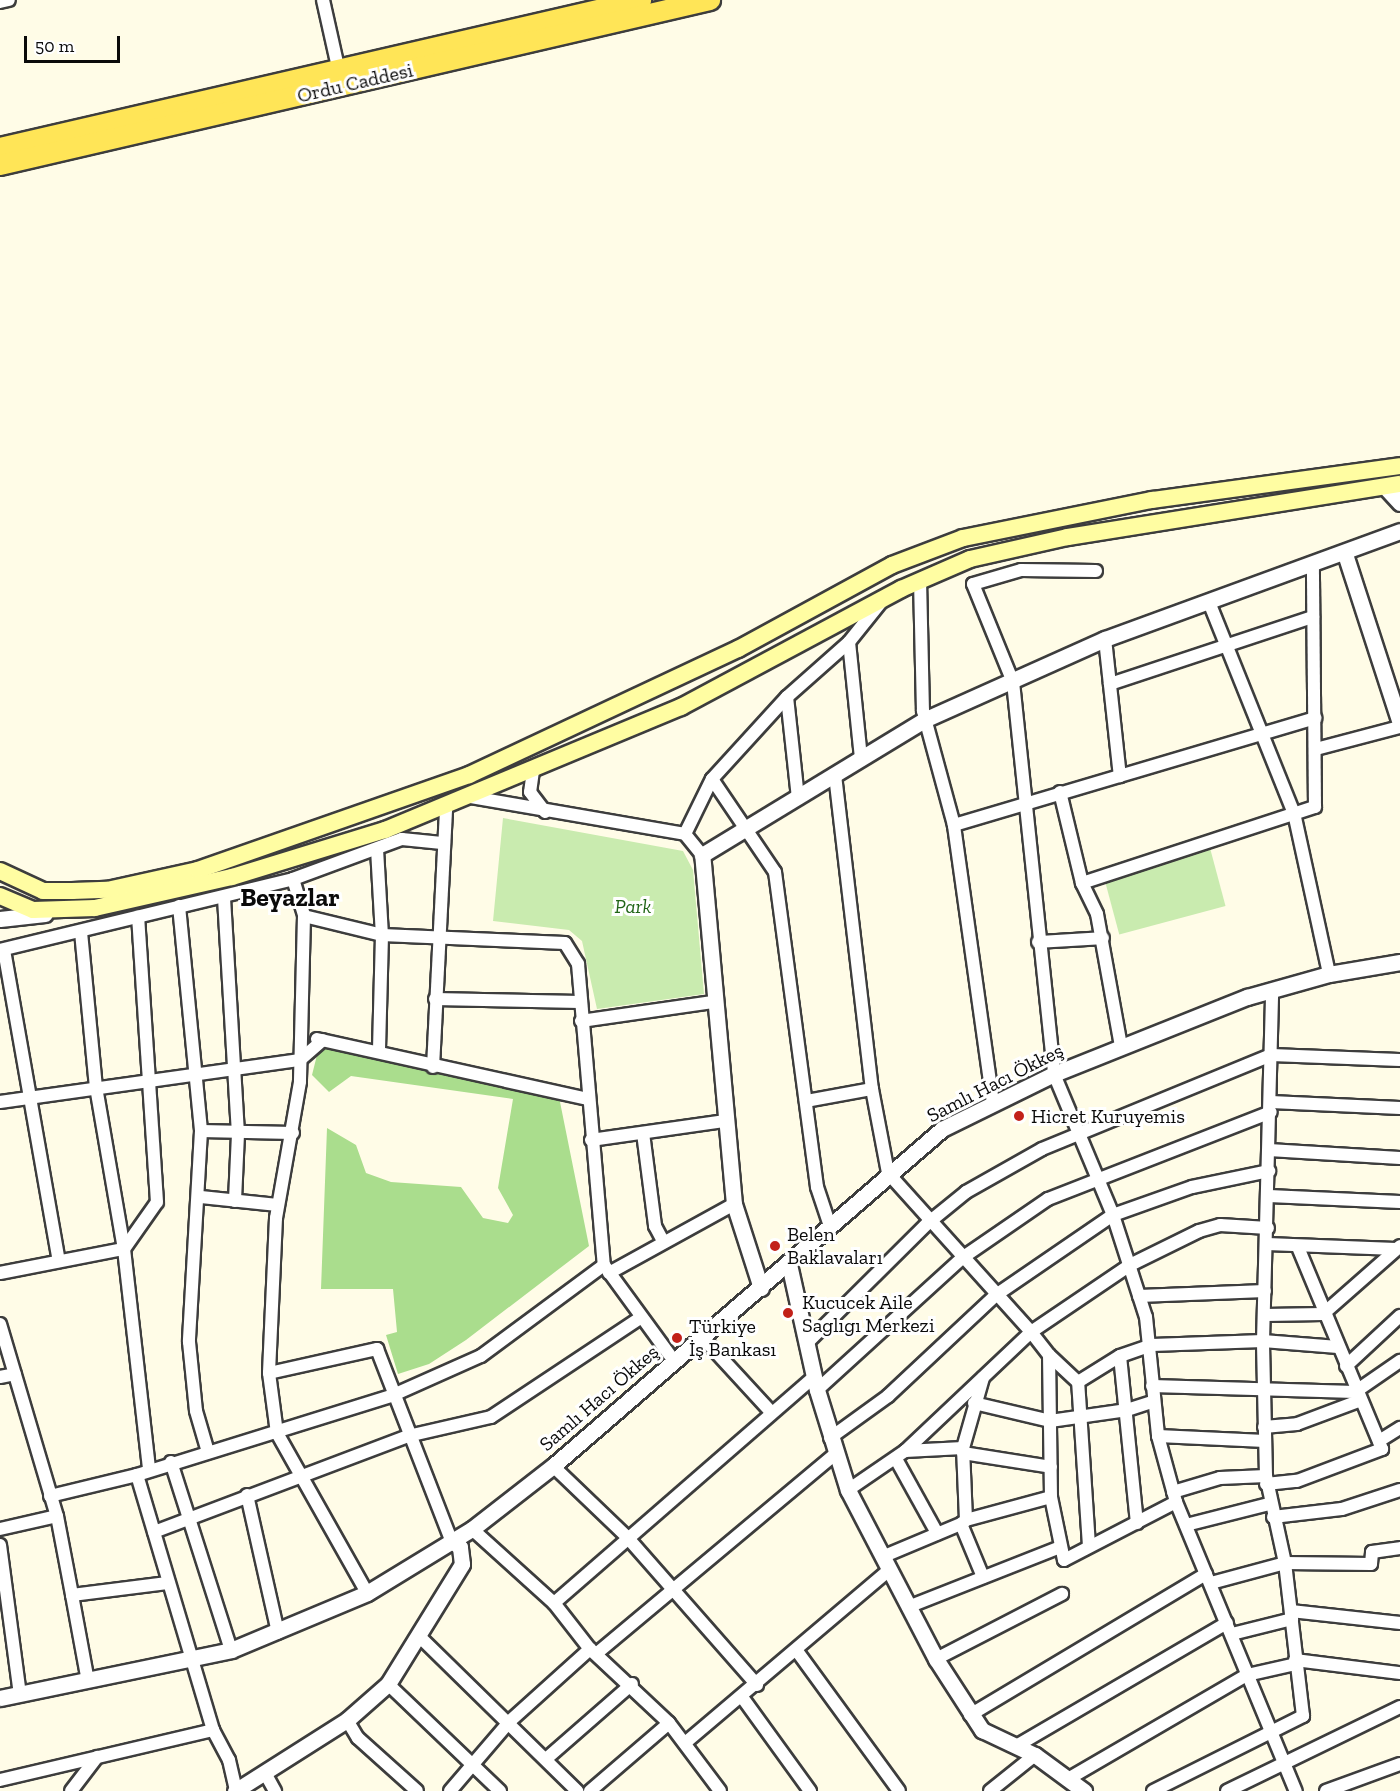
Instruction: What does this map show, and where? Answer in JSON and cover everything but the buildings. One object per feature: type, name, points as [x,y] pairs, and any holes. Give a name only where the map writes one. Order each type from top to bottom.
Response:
[{"type":"main road","name":"Ordu Caddesi","points":[[0,148],[338,67],[641,0]]},
{"type":"main road","name":"Ordu Caddesi","points":[[0,165],[710,0]]},
{"type":"main road","points":[[0,871],[44,891],[72,891],[107,890],[198,870],[469,775],[719,658],[892,565],[963,538],[1152,500],[1400,466]]},
{"type":"main road","points":[[0,896],[33,910],[57,912],[232,877],[446,806],[681,707],[883,598],[970,559],[1068,537],[1392,486]]},
{"type":"street","points":[[0,2],[9,0]]},
{"type":"street","points":[[323,0],[338,67]]},
{"type":"street","points":[[1392,486],[1400,503]]},
{"type":"street","points":[[702,855],[926,719],[1105,639],[1345,554],[1396,532],[1400,520]]},
{"type":"street","points":[[1316,749],[1400,725],[1345,554]]},
{"type":"street","points":[[1082,883],[1315,807],[1313,565]]},
{"type":"street","points":[[1096,571],[1021,570],[973,584],[1013,682],[1038,942],[1054,1074],[1081,1132],[1096,1177],[1113,1215],[1139,1296],[1152,1345],[1147,1360],[1158,1436],[1174,1497],[1296,1791]]},
{"type":"street","points":[[920,580],[926,719],[954,825],[993,1103]]},
{"type":"street","points":[[685,834],[712,779],[787,697],[849,642],[883,598]]},
{"type":"street","points":[[1209,602],[1294,813],[1329,974]]},
{"type":"street","points":[[1110,684],[1228,649],[1313,617]]},
{"type":"street","points":[[1105,639],[1120,776]]},
{"type":"street","points":[[849,642],[861,758]]},
{"type":"street","points":[[787,697],[798,798]]},
{"type":"street","points":[[954,825],[1024,801],[1120,776],[1261,731],[1315,718]]},
{"type":"street","points":[[533,771],[530,792],[545,812]]},
{"type":"street","points":[[836,775],[872,1089],[888,1173],[928,1223],[1031,1332],[1049,1355],[1077,1382],[1089,1546]]},
{"type":"street","points":[[712,779],[748,828],[775,872],[817,1187],[830,1226]]},
{"type":"street","points":[[1060,792],[1082,883],[1103,938],[1121,1046]]},
{"type":"street","points":[[471,797],[545,812],[685,834],[702,855],[713,1002],[734,1204],[761,1288]]},
{"type":"street","points":[[433,1067],[436,937],[446,806]]},
{"type":"street","points":[[59,1260],[27,1097],[2,950],[179,906],[224,898],[293,879],[402,839],[442,843]]},
{"type":"street","points":[[377,849],[382,935],[379,1051]]},
{"type":"street","points":[[293,879],[304,916],[302,1036],[293,1133],[278,1204],[269,1373],[277,1433],[296,1475],[367,1593]]},
{"type":"street","points":[[224,898],[238,1134],[235,1201]]},
{"type":"street","points":[[179,906],[201,1131],[201,1197],[192,1238],[189,1342],[196,1411],[208,1452]]},
{"type":"street","points":[[0,919],[57,912]]},
{"type":"street","points":[[304,916],[382,935],[565,943],[578,964],[591,1140],[607,1269],[640,1318],[674,1362]]},
{"type":"street","points":[[0,1274],[59,1260],[124,1249],[157,1202],[138,917]]},
{"type":"street","points":[[81,932],[96,1087],[124,1249],[149,1468]]},
{"type":"street","points":[[1038,942],[1103,938]]},
{"type":"street","name":"Samlı Hacı Ökkeş","points":[[0,1698],[231,1650],[278,1633],[367,1593],[472,1529],[553,1466],[789,1264],[888,1173],[942,1129],[1054,1074],[1121,1046],[1272,990],[1329,974],[1400,962]]},
{"type":"street","points":[[1153,1791],[1269,1730],[1303,1716],[1285,1563],[1269,1504],[1266,1480],[1263,1341],[1269,1196],[1272,990]]},
{"type":"street","points":[[435,999],[580,1002]]},
{"type":"street","points":[[581,1021],[713,1002]]},
{"type":"street","points":[[302,1036],[379,1051],[433,1067],[588,1099]]},
{"type":"street","points":[[0,1101],[300,1060],[323,1041]]},
{"type":"street","points":[[809,1341],[928,1223],[966,1192],[1081,1132],[1271,1054],[1400,1060]]},
{"type":"street","points":[[806,1101],[872,1089]]},
{"type":"street","points":[[554,1604],[627,1537],[771,1412],[816,1383],[962,1258],[1048,1199],[1096,1177],[1271,1107],[1400,1108]]},
{"type":"street","points":[[591,1140],[724,1121]]},
{"type":"street","points":[[201,1131],[238,1134],[293,1133]]},
{"type":"street","points":[[643,1133],[655,1226],[663,1241]]},
{"type":"street","points":[[1269,1150],[1400,1158]]},
{"type":"street","points":[[830,1438],[888,1396],[996,1295],[1113,1215],[1192,1187],[1269,1171]]},
{"type":"street","points":[[1269,1196],[1400,1202]]},
{"type":"street","points":[[201,1197],[278,1204]]},
{"type":"street","points":[[50,1496],[137,1475],[149,1468],[277,1433],[391,1396],[480,1356],[607,1269],[734,1204]]},
{"type":"street","points":[[848,1490],[901,1455],[1031,1332],[1130,1265],[1210,1227],[1268,1227]]},
{"type":"street","points":[[1267,1244],[1298,1247],[1398,1247]]},
{"type":"street","points":[[1049,1355],[1051,1497],[1064,1560],[1137,1523],[1174,1497],[1220,1478],[1297,1481],[1382,1449],[1357,1396],[1298,1247]]},
{"type":"street","points":[[1265,1315],[1323,1314],[1398,1247]]},
{"type":"street","points":[[789,1264],[809,1341],[816,1383],[830,1438],[848,1490],[936,1659],[970,1715],[982,1730],[1035,1755],[1084,1791]]},
{"type":"street","points":[[1139,1296],[1265,1291]]},
{"type":"street","points":[[1346,1366],[1400,1316]]},
{"type":"street","points":[[154,1532],[189,1520],[296,1475],[408,1436],[491,1417],[640,1318]]},
{"type":"street","points":[[0,1324],[57,1516],[88,1681]]},
{"type":"street","points":[[703,1338],[771,1412]]},
{"type":"street","points":[[1077,1382],[1120,1356],[1152,1345],[1263,1341],[1338,1347]]},
{"type":"street","points":[[137,1475],[189,1660],[213,1730],[229,1760],[236,1791],[347,1720],[388,1684],[421,1638],[462,1564],[460,1547],[451,1540],[391,1396],[377,1349],[269,1373]]},
{"type":"street","points":[[1120,1356],[1137,1523]]},
{"type":"street","points":[[1264,1427],[1297,1424],[1357,1396],[1400,1361]]},
{"type":"street","points":[[0,1377],[15,1374]]},
{"type":"street","points":[[983,1577],[963,1522],[963,1450],[974,1403],[984,1374]]},
{"type":"street","points":[[1152,1386],[1357,1396]]},
{"type":"street","points":[[974,1403],[1050,1421],[1127,1410],[1154,1401]]},
{"type":"street","points":[[1379,1441],[1400,1428]]},
{"type":"street","points":[[1158,1436],[1265,1440]]},
{"type":"street","points":[[901,1455],[963,1450],[1051,1467]]},
{"type":"street","points":[[450,1791],[473,1767],[510,1721],[835,1454]]},
{"type":"street","points":[[901,1455],[937,1533]]},
{"type":"street","points":[[171,1462],[231,1650]]},
{"type":"street","points":[[553,1466],[627,1537],[757,1685]]},
{"type":"street","points":[[1273,1517],[1342,1509],[1400,1490]]},
{"type":"street","points":[[247,1496],[278,1633]]},
{"type":"street","points":[[685,1743],[797,1651],[886,1564],[937,1533],[963,1522],[1051,1497]]},
{"type":"street","points":[[1186,1525],[1269,1504]]},
{"type":"street","points":[[0,1529],[57,1516]]},
{"type":"street","points":[[472,1529],[554,1604],[593,1652],[632,1684],[669,1722],[720,1791]]},
{"type":"street","points":[[0,1545],[20,1695]]},
{"type":"street","points":[[908,1607],[1060,1547]]},
{"type":"street","points":[[970,1715],[1209,1579],[1285,1563],[1371,1564],[1372,1552],[1400,1548]]},
{"type":"street","points":[[72,1594],[167,1583]]},
{"type":"street","points":[[936,1659],[1062,1594]]},
{"type":"street","points":[[1018,1745],[1229,1629],[1291,1615],[1400,1623]]},
{"type":"street","points":[[421,1638],[510,1721],[577,1791]]},
{"type":"street","points":[[797,1651],[900,1791]]},
{"type":"street","points":[[1068,1779],[1247,1675],[1296,1662],[1400,1673]]},
{"type":"street","points":[[388,1684],[500,1791]]},
{"type":"street","points":[[546,1759],[632,1684]]},
{"type":"street","points":[[742,1697],[810,1791]]},
{"type":"street","points":[[1227,1791],[1400,1707]]},
{"type":"street","points":[[347,1720],[358,1738],[417,1791]]},
{"type":"street","points":[[590,1791],[669,1722]]},
{"type":"street","points":[[0,1780],[213,1730]]},
{"type":"street","points":[[994,1790],[1035,1755]]},
{"type":"street","points":[[71,1791],[98,1757]]},
{"type":"street","points":[[1326,1791],[1400,1764]]},
{"type":"street","points":[[265,1773],[275,1791]]},
{"type":"green space","name":"Park","points":[[503,818],[683,851],[693,870],[704,994],[597,1009],[582,941],[569,930],[493,921]]},
{"type":"green space","points":[[1210,848],[1226,906],[1119,934],[1104,876]]},
{"type":"green space","points":[[319,1047],[559,1097],[589,1246],[466,1340],[429,1364],[398,1374],[386,1335],[397,1332],[393,1289],[321,1289],[327,1128],[356,1145],[366,1173],[391,1182],[461,1187],[483,1218],[508,1223],[513,1215],[498,1188],[513,1099],[351,1076],[329,1092],[312,1075]]},
{"type":"place","name":"Hicret Kuruyemis","points":[[1019,1116]]},
{"type":"place","name":"Belen Baklavaları","points":[[775,1246]]},
{"type":"place","name":"Kucucek Aile Saglıgı Merkezi","points":[[788,1313]]},
{"type":"place","name":"Türkiye İş Bankası","points":[[677,1338]]},
{"type":"district","name":"Beyazlar","points":[[290,898]]}]
